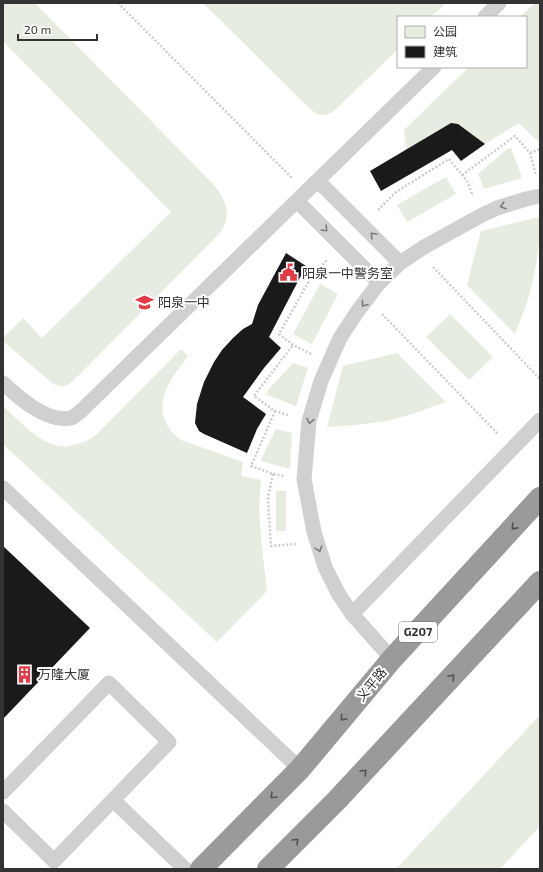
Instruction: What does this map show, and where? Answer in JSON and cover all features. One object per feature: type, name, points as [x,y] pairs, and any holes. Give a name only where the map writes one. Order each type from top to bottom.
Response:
[{"type":"highway","name":"义平路","points":[[201,869],[300,769],[392,660],[540,498]]},
{"type":"highway","points":[[268,869],[337,800],[537,591]]},
{"type":"lane","points":[[486,16],[499,3]]},
{"type":"lane","points":[[3,383],[31,406],[50,416],[71,418],[82,411],[433,68]]},
{"type":"lane","points":[[318,181],[400,263]]},
{"type":"lane","points":[[392,660],[352,614],[338,593],[325,567],[314,532],[304,479],[309,421],[321,381],[340,338],[357,312],[379,283],[400,263],[443,236],[497,208],[540,196]]},
{"type":"lane","points":[[302,197],[379,283]]},
{"type":"lane","points":[[352,614],[540,420]]},
{"type":"lane","points":[[3,488],[300,769]]},
{"type":"lane","points":[[3,792],[108,683],[169,742],[54,861],[3,811]]},
{"type":"lane","points":[[113,800],[184,869]]},
{"type":"path","points":[[118,3],[302,197]]},
{"type":"path","points":[[462,175],[515,136],[530,153],[537,180]]},
{"type":"path","points":[[530,153],[540,149]]},
{"type":"path","points":[[418,251],[540,379]]},
{"type":"path","points":[[368,299],[513,448]]},
{"type":"path","points":[[293,345],[254,396],[275,411],[309,421]]},
{"type":"path","points":[[275,411],[251,466],[273,474],[304,479]]},
{"type":"path","points":[[273,474],[268,497],[271,546],[317,543]]},
{"type":"green space","points":[[3,3],[35,3],[214,185],[225,202],[227,212],[225,223],[219,234],[78,376],[66,386],[60,386],[52,383],[3,341],[3,338],[23,318],[42,338],[171,212],[3,41]]},
{"type":"green space","points":[[203,3],[446,3],[432,16],[397,16],[397,50],[331,113],[327,115],[320,115],[307,106]]},
{"type":"green space","points":[[535,3],[540,3],[540,140],[537,141],[519,123],[483,145],[480,141],[451,123],[406,150],[404,130],[468,68],[527,68],[527,16],[521,16]]},
{"type":"green space","points":[[511,148],[522,178],[484,189],[478,174],[506,150]]},
{"type":"green space","points":[[446,177],[456,194],[407,222],[397,205]]},
{"type":"green space","points":[[540,217],[537,258],[533,279],[528,299],[515,334],[467,285],[481,231]]},
{"type":"green space","points":[[320,284],[338,294],[312,344],[293,334]]},
{"type":"green space","points":[[450,314],[493,357],[469,380],[426,337]]},
{"type":"green space","points":[[181,349],[188,356],[171,379],[164,395],[162,410],[166,423],[181,440],[243,462],[241,476],[261,480],[259,506],[267,591],[217,642],[3,444],[3,406],[37,436],[45,441],[67,446],[89,439],[98,433]]},
{"type":"green space","points":[[397,353],[446,402],[386,421],[327,427],[343,366]]},
{"type":"green space","points":[[293,363],[308,368],[296,406],[267,395],[268,390]]},
{"type":"green space","points":[[276,429],[292,433],[290,469],[261,461]]},
{"type":"green space","points":[[276,491],[286,491],[286,531],[276,531]]},
{"type":"green space","points":[[540,715],[540,826],[500,869],[396,869]]},
{"type":"building","points":[[451,123],[458,124],[485,144],[461,161],[452,150],[381,191],[370,171]]},
{"type":"building","points":[[286,253],[306,266],[269,337],[281,348],[243,397],[266,414],[257,429],[247,453],[199,431],[195,423],[197,404],[204,382],[222,350],[243,329],[252,324],[258,305]]},
{"type":"building","name":"万隆大厦","points":[[3,546],[90,628],[3,719]]},
{"type":"place","name":"阳泉一中警务室","points":[[289,273]]},
{"type":"place","name":"阳泉一中","points":[[145,302]]},
{"type":"place","name":"万隆大厦","points":[[25,674]]}]
